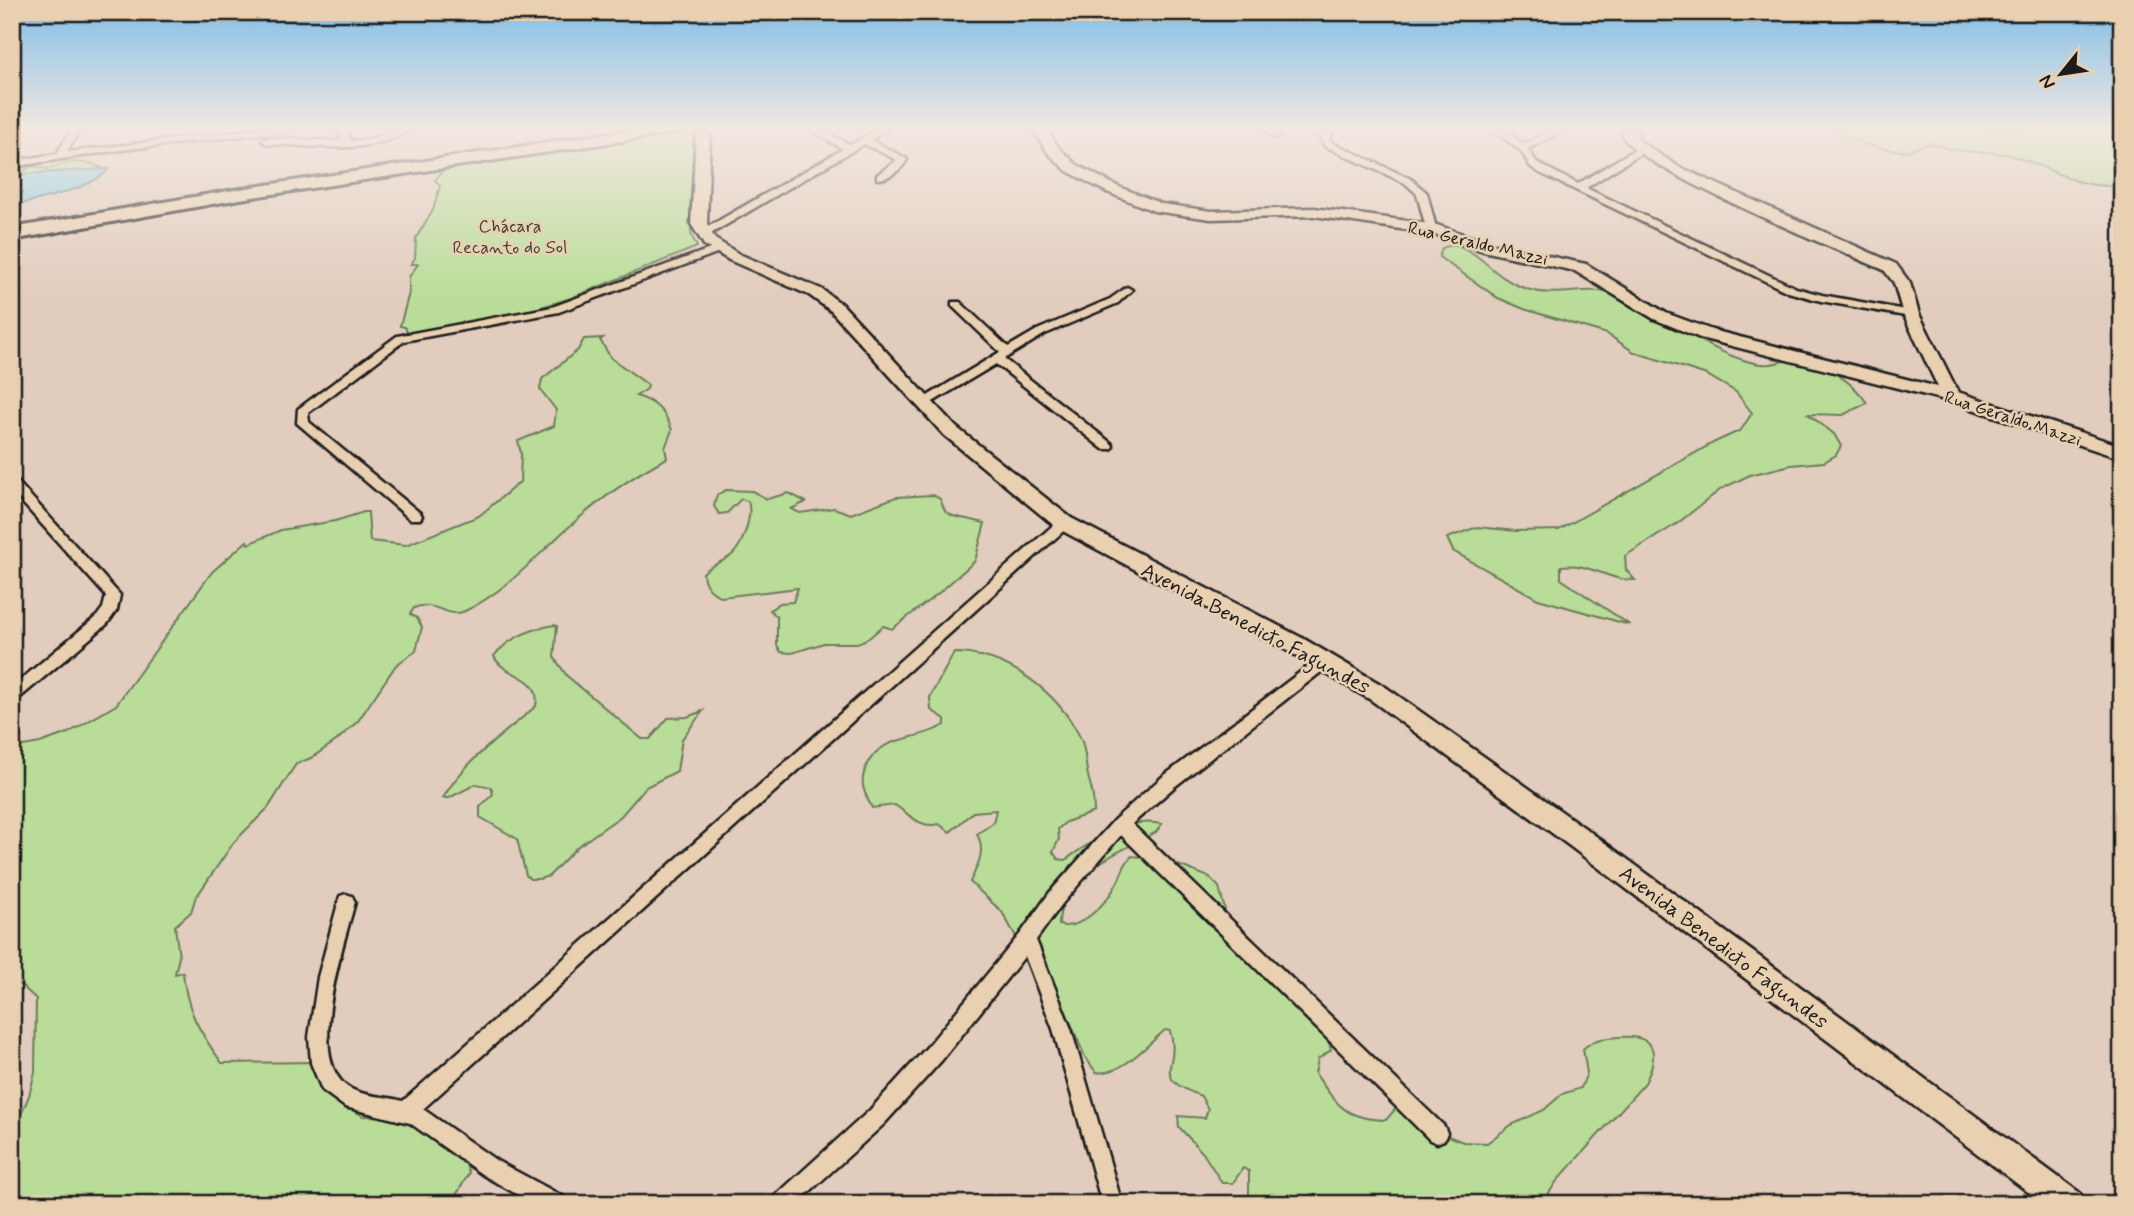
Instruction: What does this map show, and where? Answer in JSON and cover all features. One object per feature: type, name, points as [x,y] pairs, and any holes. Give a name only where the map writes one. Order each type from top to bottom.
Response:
[{"type":"highway","points":[[12,228],[260,185]]},
{"type":"highway","points":[[12,234],[301,185]]},
{"type":"street","points":[[700,185],[699,210],[710,242]]},
{"type":"street","points":[[415,516],[303,423],[302,412],[401,338],[555,310],[710,242],[795,185]]},
{"type":"street","name":"Rua Geraldo Mazzi","points":[[1104,185],[1167,210],[1211,215],[1314,212],[1431,229],[1488,248],[1580,267],[1660,316],[1706,334],[1951,396],[2122,453]]},
{"type":"street","points":[[1413,185],[1419,189],[1431,229]]},
{"type":"street","points":[[1569,185],[1792,290],[1821,299],[1911,314]]},
{"type":"street","points":[[1577,189],[1584,185]]},
{"type":"street","points":[[1708,185],[1890,267],[1902,283],[1911,314],[1951,396]]},
{"type":"street","name":"Avenida Benedicto Fagundes","points":[[710,242],[808,288],[827,301],[922,403],[1003,477],[1064,523],[1204,600],[1325,662],[1379,694],[1580,839],[2069,1204]]},
{"type":"street","points":[[922,403],[1055,325],[1114,301],[1126,290]]},
{"type":"street","points":[[956,304],[1002,356],[1107,446]]},
{"type":"street","points":[[12,483],[113,595],[110,610],[102,620],[12,695]]},
{"type":"street","points":[[406,1111],[1064,523]]},
{"type":"street","points":[[781,1204],[877,1117],[935,1053],[1027,939],[1056,898],[1121,824],[1167,783],[1325,662]]},
{"type":"street","points":[[1121,824],[1437,1133]]},
{"type":"street","points":[[346,902],[322,1002],[317,1045],[320,1071],[327,1085],[344,1097],[406,1111],[521,1187],[557,1204]]},
{"type":"street","points":[[1027,939],[1062,1028],[1112,1204]]},
{"type":"green space","points":[[12,185],[49,185],[20,194],[12,206]]},
{"type":"green space","name":"Chácara Recanto do Sol","points":[[692,185],[691,234],[697,247],[571,298],[531,310],[525,317],[506,324],[440,335],[407,332],[405,327],[400,326],[409,293],[409,277],[418,264],[411,264],[415,258],[416,238],[433,210],[440,186]]},
{"type":"green space","points":[[1454,244],[1472,253],[1501,276],[1519,286],[1545,292],[1594,291],[1618,295],[1732,356],[1758,364],[1797,360],[1817,365],[1854,387],[1867,403],[1843,415],[1808,414],[1834,434],[1841,446],[1836,455],[1824,462],[1791,465],[1750,475],[1721,489],[1678,523],[1625,556],[1626,570],[1635,580],[1616,578],[1572,565],[1561,566],[1561,579],[1630,625],[1538,599],[1453,551],[1447,538],[1477,527],[1517,531],[1559,530],[1741,430],[1752,413],[1736,392],[1707,375],[1634,352],[1607,334],[1524,309],[1498,298],[1439,257],[1442,248]]},
{"type":"green space","points":[[603,338],[600,340],[611,358],[648,385],[647,389],[636,396],[654,404],[666,417],[672,430],[665,448],[667,458],[599,502],[516,576],[479,604],[458,613],[427,606],[414,608],[410,614],[417,618],[422,627],[416,651],[396,665],[358,721],[336,741],[311,758],[296,764],[268,808],[234,842],[195,899],[191,912],[175,926],[179,957],[175,974],[183,972],[187,998],[195,1020],[222,1063],[322,1062],[335,1099],[363,1116],[402,1117],[461,1153],[469,1173],[451,1204],[12,1204],[12,1135],[29,1096],[35,1072],[36,999],[21,985],[12,983],[12,748],[40,743],[68,733],[116,705],[212,572],[247,541],[248,544],[281,530],[335,521],[368,512],[370,541],[406,545],[479,516],[520,482],[521,454],[518,441],[554,426],[556,410],[540,389],[542,379],[578,350],[584,339]]},
{"type":"green space","points":[[726,490],[752,491],[767,499],[789,493],[806,502],[791,509],[800,513],[834,508],[851,514],[896,497],[933,495],[940,499],[945,511],[953,516],[985,523],[975,561],[892,629],[883,626],[858,643],[824,643],[792,653],[781,652],[777,645],[777,617],[770,610],[780,603],[793,602],[798,588],[721,597],[706,585],[703,573],[732,555],[748,522],[748,501],[741,499],[727,513],[719,514],[714,506],[717,495]]},
{"type":"green space","points":[[557,626],[554,657],[567,676],[642,739],[650,739],[668,718],[687,717],[703,711],[682,739],[677,771],[646,787],[621,816],[577,847],[549,876],[530,879],[526,875],[517,839],[480,817],[480,807],[493,794],[491,787],[476,784],[449,798],[443,798],[473,760],[536,706],[536,695],[528,681],[505,668],[494,656],[506,644],[521,635]]},
{"type":"green space","points":[[954,653],[993,660],[1029,678],[1059,706],[1081,739],[1094,812],[1066,822],[1058,829],[1059,839],[1053,852],[1058,859],[1065,860],[1099,838],[1123,827],[1148,822],[1162,824],[1156,832],[1109,857],[1080,879],[1069,892],[1062,907],[1059,925],[1075,924],[1100,907],[1112,892],[1132,856],[1163,859],[1209,877],[1219,887],[1226,914],[1238,936],[1325,1029],[1331,1050],[1318,1059],[1315,1073],[1336,1102],[1351,1113],[1360,1117],[1386,1120],[1402,1101],[1448,1136],[1463,1142],[1487,1143],[1511,1125],[1544,1110],[1562,1094],[1581,1088],[1587,1073],[1583,1049],[1596,1041],[1609,1038],[1641,1039],[1652,1048],[1652,1063],[1645,1083],[1556,1182],[1542,1204],[1249,1204],[1249,1171],[1243,1168],[1233,1183],[1222,1183],[1203,1153],[1179,1127],[1178,1116],[1205,1118],[1208,1109],[1201,1096],[1185,1089],[1171,1076],[1173,1043],[1170,1031],[1165,1030],[1115,1070],[1096,1072],[1085,1057],[1057,991],[1027,956],[1002,912],[970,882],[981,852],[977,834],[993,823],[996,810],[973,812],[950,832],[939,824],[921,823],[895,805],[872,808],[863,783],[866,767],[872,756],[890,744],[945,725],[945,719],[931,710],[930,697]]},
{"type":"water","points":[[19,185],[84,185],[53,196],[17,205]]}]
